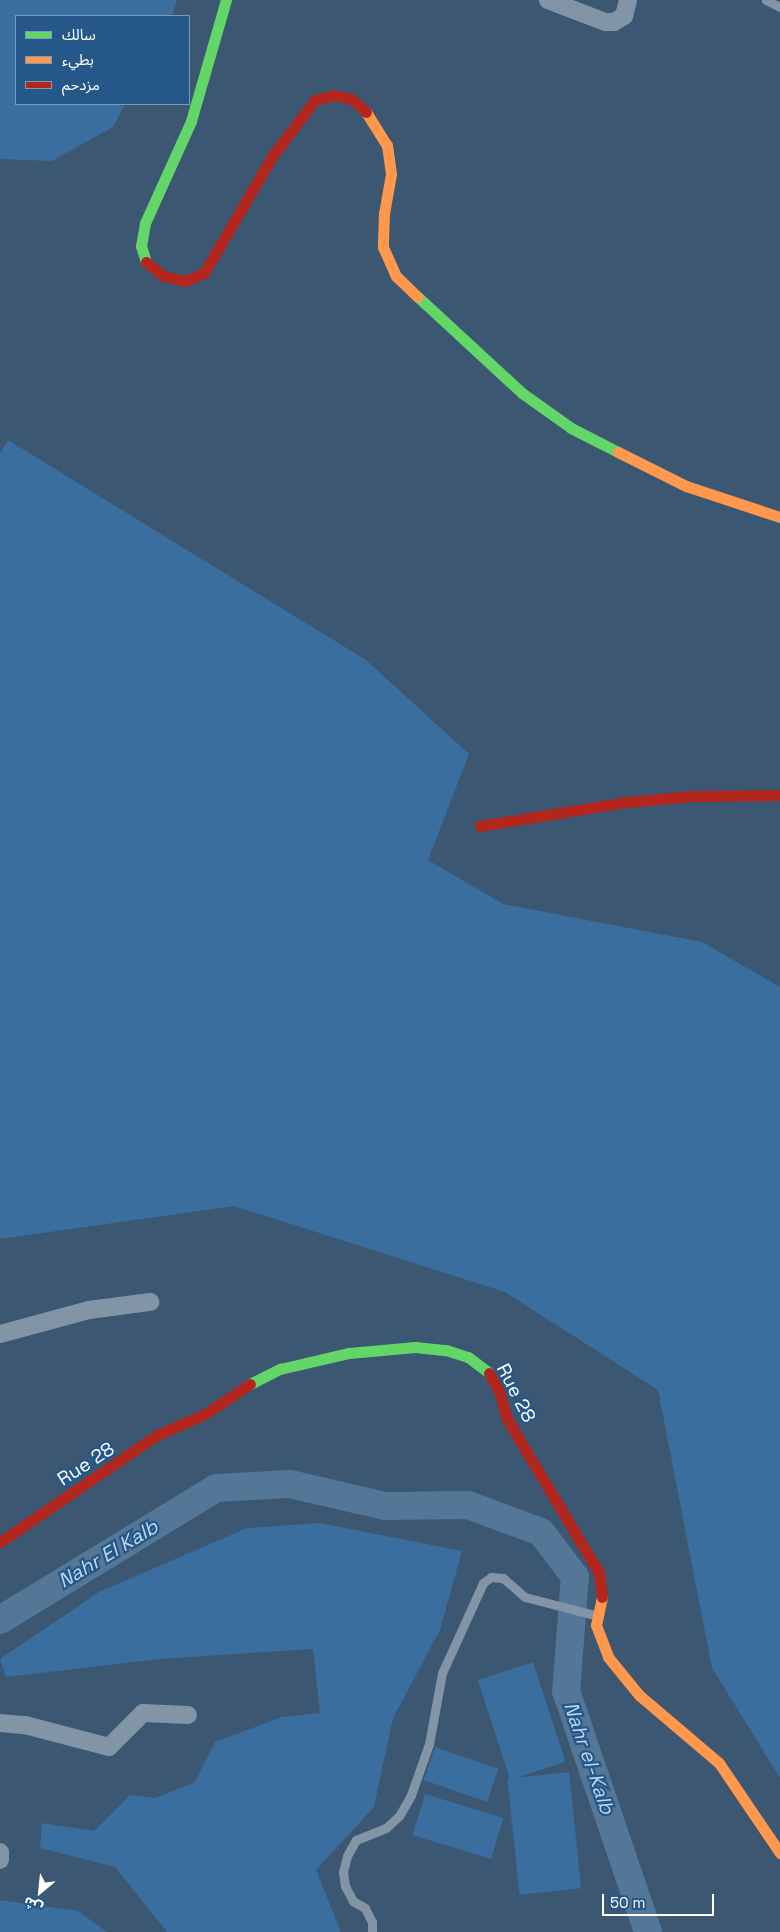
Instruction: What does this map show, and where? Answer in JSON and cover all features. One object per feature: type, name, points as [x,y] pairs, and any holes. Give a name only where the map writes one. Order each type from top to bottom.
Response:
[{"type":"street","points":[[226,0],[192,121],[145,223],[141,246],[147,266],[163,276],[185,281],[204,273],[273,155],[315,100],[334,95],[352,99],[372,118],[387,145],[391,174],[384,213],[383,247],[396,276],[522,393],[571,428],[686,486],[780,517]]},
{"type":"street","points":[[548,0],[604,22],[614,22],[624,16],[628,0]]},
{"type":"street","points":[[480,826],[627,802],[692,796],[780,795]]},
{"type":"street","points":[[0,1334],[89,1310],[150,1302]]},
{"type":"street","name":"Rue 28","points":[[0,1542],[157,1435],[205,1414],[258,1379],[306,1362],[349,1353],[431,1347],[468,1357],[488,1370],[499,1391],[507,1420],[557,1498],[599,1573],[602,1601],[596,1624],[599,1638],[618,1672],[654,1709],[709,1751],[780,1853]]},
{"type":"street","points":[[0,1723],[25,1725],[109,1747],[144,1713],[188,1714]]},
{"type":"street","points":[[0,1852],[0,1860]]},
{"type":"lane","points":[[766,0],[780,7]]},
{"type":"lane","points":[[372,1932],[372,1922],[364,1908],[353,1901],[345,1886],[343,1872],[348,1856],[356,1840],[386,1828],[399,1816],[410,1795],[429,1744],[442,1673],[483,1583],[491,1577],[503,1578],[518,1592],[542,1601],[598,1616]]},
{"type":"shaded area","points":[[0,0],[177,0],[172,15],[15,15],[15,105],[124,105],[113,127],[52,161],[0,159]]},
{"type":"shaded area","points":[[8,440],[366,660],[469,754],[428,860],[503,904],[702,942],[780,987],[780,1778],[712,1668],[658,1390],[505,1292],[234,1206],[0,1239],[0,453]]},
{"type":"shaded area","points":[[320,1523],[462,1551],[440,1630],[393,1718],[374,1807],[316,1870],[341,1932],[167,1932],[115,1867],[40,1848],[42,1823],[94,1831],[130,1795],[155,1798],[194,1783],[215,1742],[282,1717],[320,1713],[313,1649],[160,1659],[6,1677],[0,1659],[99,1592],[247,1528]]},
{"type":"shaded area","points":[[533,1662],[565,1762],[510,1780],[478,1680]]},
{"type":"shaded area","points":[[435,1747],[498,1769],[487,1802],[424,1780]]},
{"type":"shaded area","points":[[569,1772],[581,1888],[520,1895],[507,1778]]},
{"type":"shaded area","points":[[425,1794],[503,1818],[491,1859],[412,1835]]},
{"type":"shaded area","points":[[0,1900],[78,1911],[107,1932],[0,1932]]},
{"type":"waterway","name":"Nahr el-Kalb","points":[[0,1620],[216,1488],[290,1484],[385,1506],[468,1505],[541,1532],[575,1577],[566,1691],[648,1932]]},
{"type":"traffic: fast","points":[[146,262],[141,246],[145,223],[191,121],[226,0]]},
{"type":"traffic: fast","points":[[418,297],[522,393],[571,428],[618,452]]},
{"type":"traffic: fast","points":[[250,1384],[280,1369],[349,1353],[415,1347],[446,1350],[468,1357],[489,1373]]},
{"type":"traffic: slow","points":[[366,112],[387,145],[391,174],[384,213],[383,247],[396,276],[418,297]]},
{"type":"traffic: slow","points":[[618,452],[686,486],[780,517]]},
{"type":"traffic: slow","points":[[602,1597],[596,1625],[608,1657],[639,1695],[719,1763],[780,1853]]},
{"type":"traffic: jam","points":[[146,262],[163,276],[185,281],[204,273],[273,155],[315,100],[334,95],[352,99],[366,112]]},
{"type":"traffic: jam","points":[[480,826],[627,802],[692,796],[780,795]]},
{"type":"traffic: jam","points":[[489,1373],[499,1391],[507,1419],[599,1573],[602,1597]]},
{"type":"traffic: jam","points":[[0,1542],[157,1435],[205,1414],[250,1384]]},
{"type":"water label","name":"Nahr El Kalb","points":[[108,1554]]}]
